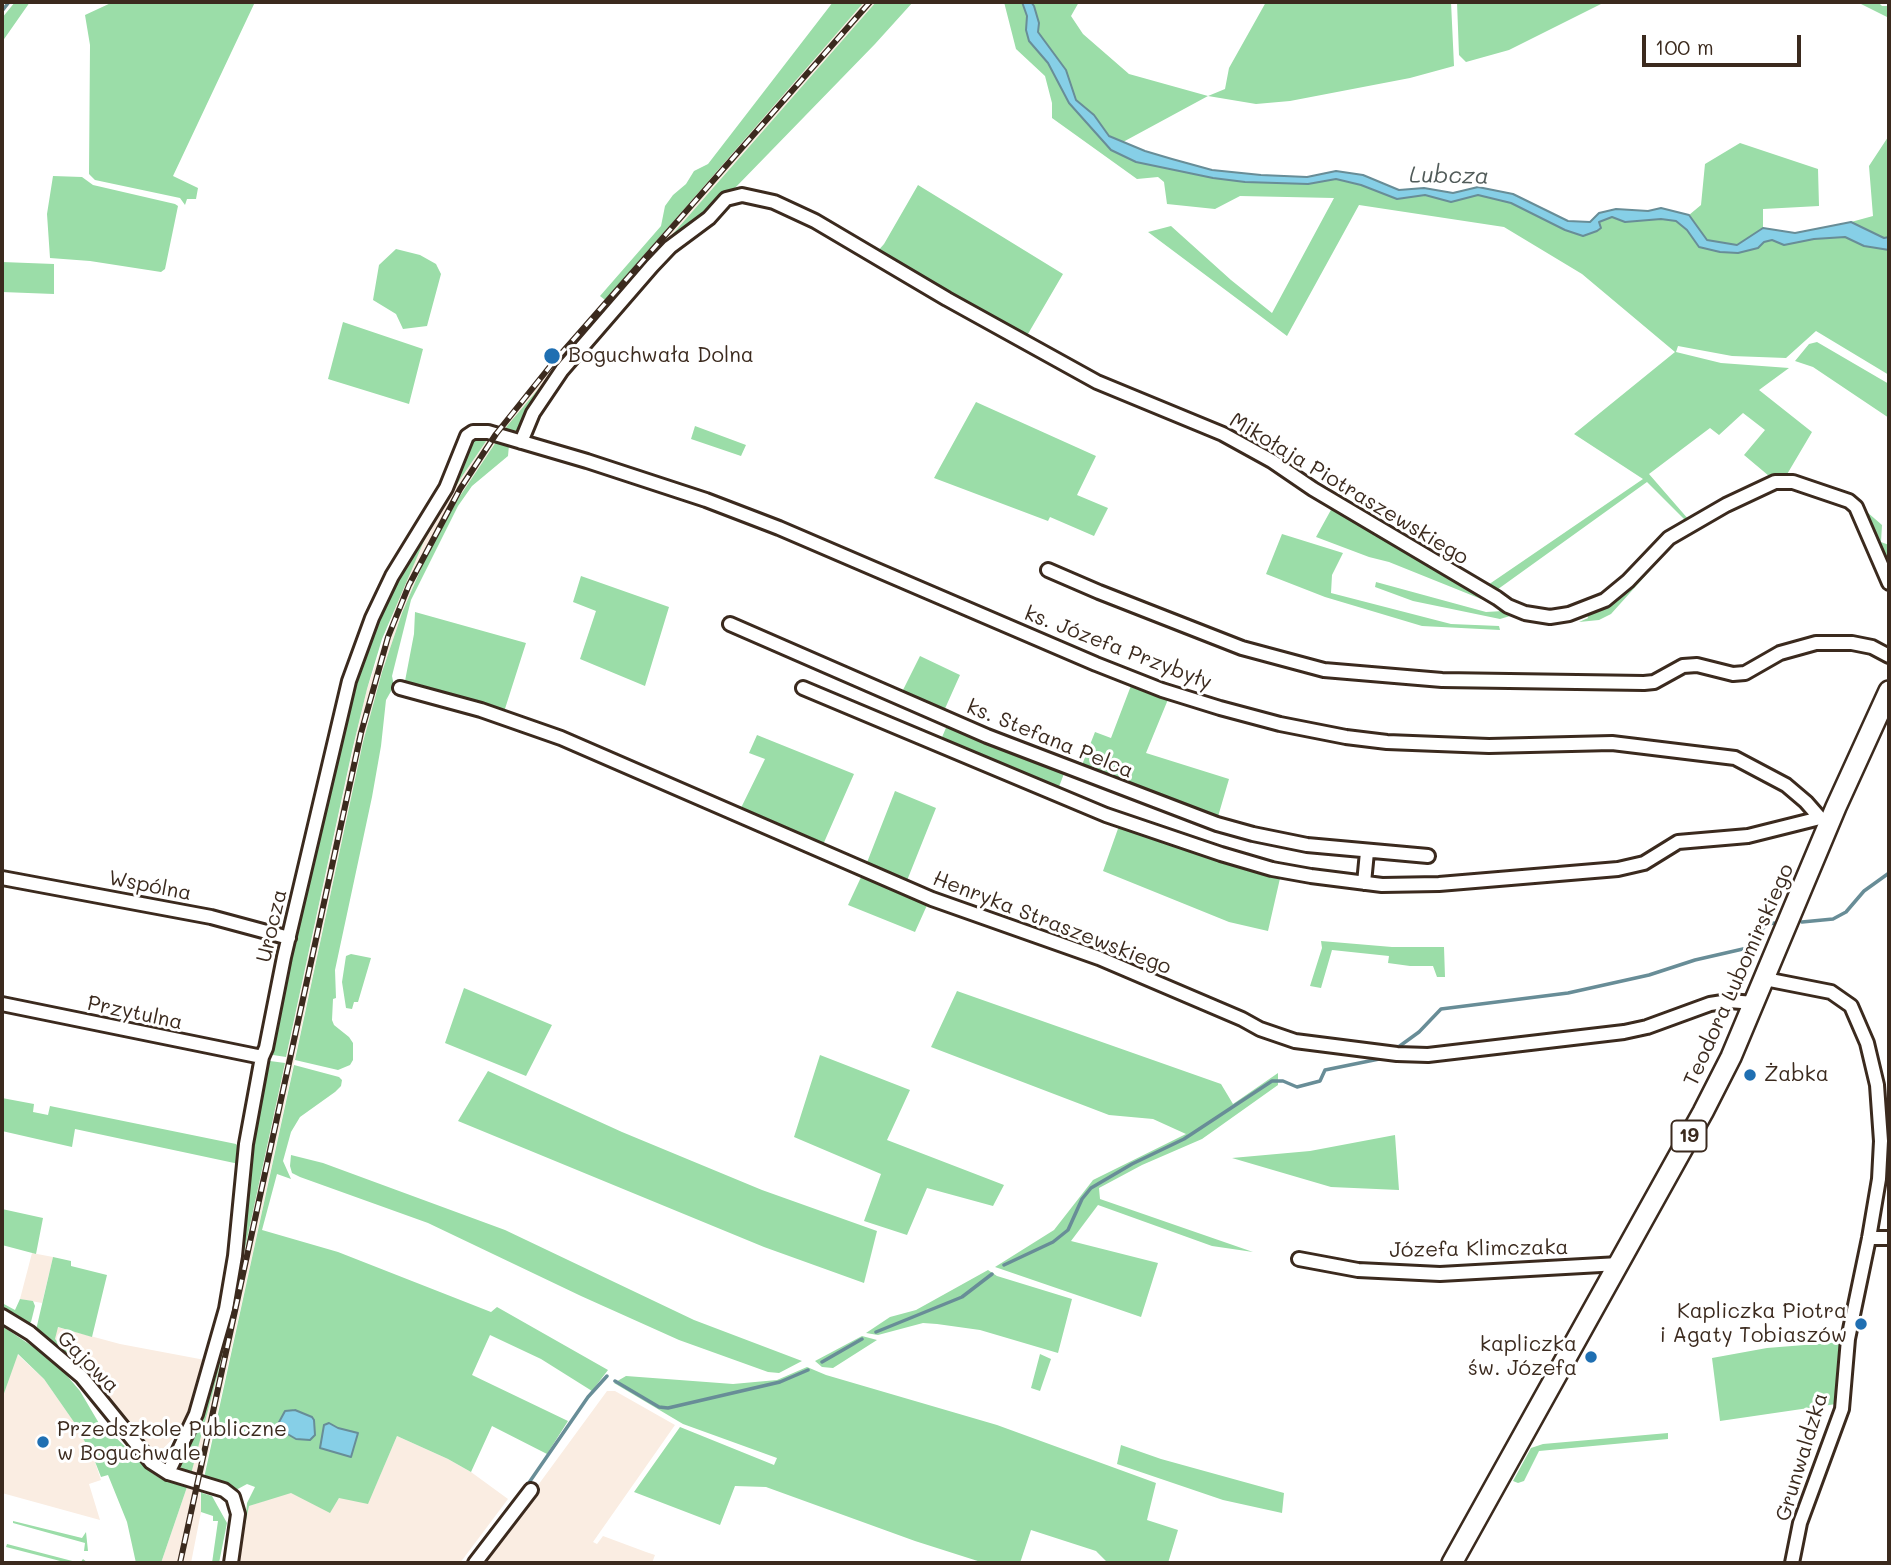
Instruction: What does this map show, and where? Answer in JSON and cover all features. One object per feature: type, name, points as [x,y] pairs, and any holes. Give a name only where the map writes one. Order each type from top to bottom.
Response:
[{"type":"highway","name":"Teodora Lubomirskiego","points":[[1452,1563],[1703,1112],[1765,979],[1825,820],[1889,691]]},
{"type":"street","name":"Mikołaja Piotraszewskiego","points":[[521,442],[533,413],[562,370],[652,266],[670,247],[709,218],[726,200],[742,195],[774,202],[815,221],[947,299],[1097,382],[1223,434],[1272,461],[1324,496],[1508,606],[1525,613],[1550,617],[1569,614],[1605,600],[1628,581],[1669,538],[1726,505],[1775,482],[1793,482],[1849,501],[1856,507],[1889,583]]},
{"type":"street","name":"Urocza","points":[[168,1473],[197,1414],[226,1309],[235,1256],[246,1144],[262,1057],[349,681],[372,618],[392,576],[446,488],[467,436],[480,430],[496,434]]},
{"type":"street","name":"ks. Józefa Przybyły","points":[[496,434],[706,499],[1096,664],[1162,690],[1220,708],[1280,724],[1387,742],[1489,746],[1612,743],[1735,758],[1786,785],[1825,820]]},
{"type":"street","points":[[1048,570],[1242,648],[1324,670],[1442,680],[1644,683],[1654,682],[1683,666],[1697,665],[1733,674],[1745,673],[1780,653],[1816,643],[1852,643],[1872,647],[1889,656]]},
{"type":"street","name":"ks. Stefana Pelca","points":[[730,625],[987,736],[1217,824],[1294,842],[1367,852],[1428,856]]},
{"type":"street","name":"Henryka Straszewskiego","points":[[400,688],[481,710],[561,738],[932,899],[1099,958],[1242,1018],[1260,1029],[1295,1041],[1397,1055],[1428,1055],[1624,1032],[1656,1024],[1710,1004],[1729,1001],[1754,1003]]},
{"type":"street","points":[[803,688],[1037,787],[1148,830],[1272,869],[1364,883],[1439,884],[1618,869],[1644,863],[1678,842],[1748,836],[1825,820]]},
{"type":"street","points":[[1364,883],[1367,852]]},
{"type":"street","name":"Wspólna","points":[[2,878],[211,917],[289,938]]},
{"type":"street","name":"Grunwaldzka","points":[[1765,979],[1818,988],[1842,998],[1851,1006],[1883,1084],[1878,1178],[1869,1238],[1848,1339],[1842,1409],[1800,1523],[1793,1563]]},
{"type":"street","name":"Przytulna","points":[[2,1004],[262,1057]]},
{"type":"street","points":[[1869,1238],[1889,1238]]},
{"type":"street","name":"Józefa Klimczaka","points":[[1299,1259],[1358,1270],[1440,1273],[1619,1264]]},
{"type":"street","name":"Gajowa","points":[[2,1316],[30,1333],[82,1377],[151,1462],[168,1473]]},
{"type":"street","points":[[168,1473],[224,1490],[233,1497],[239,1514],[231,1563]]},
{"type":"street","points":[[475,1563],[531,1490]]},
{"type":"shaded area","points":[[864,2],[876,2],[578,342],[498,439],[456,502],[423,564],[402,613],[382,672],[363,742],[200,1491],[201,1512],[191,1563],[161,1563],[187,1487],[219,1369],[356,735],[367,689],[400,594],[424,541],[489,437],[655,241]]},
{"type":"shaded area","points":[[32,1253],[53,1257],[42,1303],[20,1299]]},
{"type":"shaded area","points":[[57,1327],[120,1344],[205,1360],[186,1425],[157,1455],[94,1379],[55,1339]]},
{"type":"shaded area","name":"Przedszkole Publiczne w Boguchwale","points":[[17,1354],[44,1379],[76,1425],[94,1459],[101,1480],[89,1484],[100,1520],[2,1493],[2,1399]]},
{"type":"shaded area","points":[[607,1391],[615,1391],[675,1425],[593,1542],[597,1544],[603,1536],[655,1555],[652,1563],[481,1563]]},
{"type":"shaded area","points":[[397,1436],[471,1472],[508,1499],[460,1563],[238,1563],[249,1506],[291,1492],[330,1512],[339,1498],[375,1487]]},
{"type":"green space","points":[[15,2],[30,2],[2,42],[2,18]]},
{"type":"green space","points":[[113,2],[255,2],[173,176],[198,188],[196,199],[187,199],[185,205],[180,198],[95,180],[89,174],[90,45],[85,15]]},
{"type":"green space","points":[[833,2],[864,2],[605,300],[600,296],[661,226],[665,206],[673,195],[686,184],[694,171],[708,164]]},
{"type":"green space","points":[[876,2],[913,2],[734,189],[728,191],[707,216],[651,264],[517,437],[502,432],[578,342]]},
{"type":"green space","points":[[1004,2],[1022,2],[1027,16],[1026,30],[1029,41],[1048,63],[1069,103],[1111,150],[1136,162],[1245,182],[1308,184],[1336,179],[1397,199],[1425,195],[1451,202],[1478,195],[1511,203],[1565,230],[1612,217],[1625,222],[1661,219],[1676,221],[1687,230],[1699,247],[1720,252],[1738,253],[1758,248],[1764,242],[1772,240],[1784,245],[1845,237],[1864,246],[1889,250],[1889,375],[1816,331],[1786,358],[1732,356],[1678,346],[1676,352],[1721,363],[1789,368],[1759,390],[1812,432],[1786,476],[1769,476],[1744,455],[1765,430],[1743,413],[1719,435],[1710,428],[1649,474],[1689,520],[1686,521],[1647,482],[1494,592],[1485,587],[1643,479],[1574,434],[1675,352],[1582,274],[1504,227],[1359,205],[1287,336],[1148,232],[1171,226],[1272,313],[1334,198],[1240,196],[1215,209],[1167,204],[1164,182],[1158,177],[1137,179],[1052,118],[1052,103],[1045,76],[1016,49]]},
{"type":"green space","points":[[1031,2],[1079,2],[1071,16],[1083,34],[1129,74],[1208,96],[1123,142],[1109,136],[1094,115],[1076,100],[1066,70],[1037,32]]},
{"type":"green space","points":[[1266,2],[1451,2],[1454,66],[1410,78],[1290,101],[1256,104],[1208,96],[1225,89],[1229,68]]},
{"type":"green space","points":[[1457,2],[1605,2],[1509,50],[1466,62],[1459,55]]},
{"type":"green space","points":[[1857,2],[1878,2],[1882,6],[1889,6],[1889,18]]},
{"type":"green space","points":[[1888,137],[1889,237],[1884,238],[1851,222],[1873,216],[1869,166]]},
{"type":"green space","points":[[1740,143],[1818,169],[1819,206],[1763,209],[1763,228],[1737,246],[1707,240],[1689,215],[1701,205],[1705,164]]},
{"type":"green space","points":[[53,176],[82,177],[93,185],[178,206],[165,269],[161,272],[50,258],[47,214]]},
{"type":"green space","points":[[918,185],[1063,274],[1025,339],[876,253]]},
{"type":"green space","points":[[396,249],[420,255],[436,264],[441,274],[427,326],[403,329],[396,314],[373,300],[379,265]]},
{"type":"green space","points":[[2,262],[54,264],[54,294],[2,292]]},
{"type":"green space","points":[[343,322],[423,349],[409,404],[328,379]]},
{"type":"green space","points":[[1817,342],[1889,384],[1889,418],[1813,367],[1795,361],[1809,344]]},
{"type":"green space","points":[[976,402],[1096,456],[1077,495],[1108,508],[1094,536],[1050,517],[1048,521],[934,478]]},
{"type":"green space","points":[[695,426],[746,445],[741,456],[691,439]]},
{"type":"green space","points":[[476,435],[489,437],[424,541],[382,639],[352,751],[286,1057],[273,1055],[269,1046],[351,688],[378,611],[471,439]]},
{"type":"green space","points":[[498,439],[509,445],[508,456],[472,486],[458,506],[411,600],[392,676],[394,686],[386,700],[372,797],[335,970],[336,998],[333,999],[332,1020],[353,1043],[353,1060],[350,1065],[338,1070],[295,1060],[363,742],[382,672],[402,613],[423,564],[456,502]]},
{"type":"green space","points":[[1332,508],[1499,603],[1491,603],[1389,562],[1316,537]]},
{"type":"green space","points":[[1867,512],[1882,525],[1881,542],[1889,545],[1889,573],[1864,514]]},
{"type":"green space","points":[[1282,534],[1343,553],[1332,575],[1331,593],[1451,624],[1499,626],[1500,630],[1422,626],[1325,597],[1266,574]]},
{"type":"green space","points":[[1658,553],[1664,555],[1611,614],[1599,620],[1579,622],[1588,618],[1587,612]]},
{"type":"green space","points":[[581,576],[669,607],[645,686],[580,659],[596,611],[573,602]]},
{"type":"green space","points":[[1376,582],[1486,612],[1503,611],[1510,616],[1500,619],[1413,601],[1375,587]]},
{"type":"green space","points":[[415,612],[526,643],[503,715],[405,681],[414,634]]},
{"type":"green space","points":[[920,656],[960,675],[943,713],[901,694]]},
{"type":"green space","points":[[1132,683],[1169,697],[1146,753],[1229,779],[1217,820],[1080,770],[1095,732],[1111,738]]},
{"type":"green space","points":[[948,723],[1065,771],[1057,792],[940,742]]},
{"type":"green space","points":[[757,735],[854,774],[822,847],[738,814],[765,759],[749,753]]},
{"type":"green space","points":[[895,791],[936,808],[906,883],[866,865]]},
{"type":"green space","points":[[1120,823],[1281,874],[1268,931],[1229,922],[1103,871]]},
{"type":"green space","points":[[863,873],[928,903],[915,932],[848,905]]},
{"type":"green space","points":[[1321,941],[1392,947],[1444,947],[1445,977],[1437,977],[1433,966],[1388,963],[1389,956],[1332,950],[1321,988],[1310,986],[1322,948]]},
{"type":"green space","points":[[351,954],[371,958],[358,1002],[354,1002],[352,1009],[346,1008],[342,982],[346,956]]},
{"type":"green space","points":[[464,988],[552,1025],[526,1076],[445,1043]]},
{"type":"green space","points":[[957,991],[1221,1084],[1233,1104],[1278,1073],[1278,1085],[1202,1139],[1142,1165],[1099,1188],[1100,1199],[1253,1252],[1212,1246],[1098,1205],[1071,1241],[1158,1263],[1141,1317],[995,1267],[1054,1230],[1093,1180],[1186,1134],[1153,1119],[1109,1115],[931,1047]]},
{"type":"green space","points":[[820,1055],[910,1090],[887,1140],[1004,1185],[993,1206],[927,1188],[907,1235],[864,1221],[881,1174],[794,1137]]},
{"type":"green space","points":[[270,1061],[285,1063],[219,1369],[191,1474],[182,1471],[180,1462],[205,1401],[242,1208],[264,1065]]},
{"type":"green space","points":[[294,1065],[339,1077],[342,1080],[341,1086],[300,1117],[291,1132],[283,1161],[291,1179],[277,1174],[262,1230],[338,1252],[491,1312],[497,1307],[608,1370],[592,1391],[541,1359],[490,1335],[472,1375],[568,1421],[547,1454],[492,1426],[471,1472],[397,1436],[368,1504],[339,1498],[330,1513],[291,1493],[249,1506],[245,1525],[247,1503],[255,1487],[247,1484],[236,1490],[204,1478]]},
{"type":"green space","points":[[488,1071],[622,1132],[762,1190],[877,1231],[864,1283],[764,1247],[458,1121]]},
{"type":"green space","points":[[2,1098],[34,1104],[33,1112],[48,1115],[50,1106],[236,1144],[240,1150],[239,1164],[75,1129],[72,1147],[2,1131]]},
{"type":"green space","points":[[1395,1135],[1399,1190],[1331,1187],[1232,1158],[1310,1151]]},
{"type":"green space","points":[[291,1155],[323,1163],[505,1230],[694,1320],[802,1361],[779,1373],[768,1372],[679,1340],[428,1223],[300,1177],[292,1173]]},
{"type":"green space","points":[[2,1209],[43,1218],[36,1254],[2,1245]]},
{"type":"green space","points":[[53,1257],[71,1261],[71,1266],[107,1275],[92,1337],[58,1327],[55,1339],[94,1379],[157,1455],[153,1457],[78,1366],[37,1333]]},
{"type":"green space","points":[[988,1270],[997,1276],[1072,1299],[1058,1353],[980,1330],[937,1324],[923,1323],[878,1335],[866,1333],[890,1317],[916,1310]]},
{"type":"green space","points":[[20,1299],[33,1301],[35,1306],[28,1324],[2,1310],[2,1303],[15,1310]]},
{"type":"green space","points":[[2,1326],[47,1356],[63,1371],[80,1391],[100,1425],[152,1473],[161,1479],[187,1487],[161,1563],[136,1563],[127,1522],[108,1475],[101,1477],[76,1425],[44,1379],[18,1354],[2,1399]]},
{"type":"green space","points":[[862,1336],[877,1340],[833,1368],[822,1367],[815,1361]]},
{"type":"green space","points":[[1842,1342],[1836,1404],[1720,1421],[1712,1358],[1767,1348]]},
{"type":"green space","points":[[1040,1354],[1051,1359],[1040,1391],[1031,1388]]},
{"type":"green space","points":[[807,1367],[826,1375],[997,1425],[1156,1483],[1147,1520],[1178,1530],[1168,1563],[1108,1563],[1096,1551],[1031,1530],[1020,1563],[984,1563],[766,1487],[735,1486],[720,1525],[634,1492],[680,1427],[774,1465],[777,1458],[683,1424],[614,1383],[626,1376],[733,1384],[777,1380]]},
{"type":"green space","points":[[1668,1433],[1668,1439],[1539,1451],[1524,1481],[1513,1481],[1531,1448],[1543,1444]]},
{"type":"green space","points":[[1121,1445],[1161,1459],[1284,1493],[1282,1513],[1223,1500],[1117,1464]]},
{"type":"green space","points":[[201,1490],[202,1493],[212,1496],[227,1523],[219,1563],[212,1563],[218,1521],[213,1521],[213,1516],[201,1512]]},
{"type":"green space","points":[[13,1521],[82,1538],[86,1532],[88,1551],[84,1551],[85,1543]]},
{"type":"green space","points":[[7,1544],[80,1563],[68,1563],[6,1547]]},
{"type":"water","points":[[1022,2],[1031,2],[1034,6],[1039,23],[1038,32],[1066,70],[1076,100],[1094,115],[1109,136],[1172,159],[1212,170],[1261,175],[1307,177],[1336,171],[1363,175],[1399,190],[1424,188],[1453,193],[1478,187],[1513,194],[1568,221],[1590,222],[1599,213],[1616,209],[1648,211],[1661,208],[1689,215],[1707,240],[1737,245],[1763,228],[1795,233],[1851,222],[1884,238],[1889,237],[1889,250],[1864,246],[1845,237],[1784,245],[1772,240],[1764,242],[1758,248],[1738,253],[1720,252],[1699,247],[1687,230],[1676,221],[1661,219],[1625,222],[1612,217],[1599,222],[1601,228],[1597,231],[1583,236],[1511,203],[1478,195],[1451,202],[1425,195],[1397,199],[1336,179],[1308,184],[1245,182],[1136,162],[1111,150],[1069,103],[1048,63],[1029,41],[1026,30],[1027,16]]},
{"type":"water","points":[[295,1410],[314,1420],[315,1435],[310,1440],[296,1439],[279,1429],[278,1424],[285,1411]]},
{"type":"water","points":[[329,1423],[358,1433],[351,1457],[320,1448],[324,1425]]},
{"type":"waterway","name":"Lubcza","points":[[2,11],[9,2]]},
{"type":"waterway","points":[[1802,922],[1833,919],[1846,912],[1864,891],[1889,873]]},
{"type":"waterway","points":[[1397,1048],[1419,1032],[1441,1009],[1568,993],[1649,975],[1695,960],[1756,946],[1761,930],[1768,924],[1775,923]]},
{"type":"waterway","points":[[1004,1265],[1053,1242],[1068,1230],[1082,1199],[1091,1188],[1132,1164],[1184,1139],[1272,1081],[1283,1081],[1297,1087],[1320,1081],[1325,1070],[1384,1058]]},
{"type":"waterway","points":[[876,1332],[962,1297],[992,1274]]},
{"type":"waterway","points":[[822,1362],[862,1339]]},
{"type":"waterway","points":[[615,1381],[659,1407],[668,1408],[780,1382],[808,1370]]},
{"type":"waterway","points":[[526,1487],[588,1397],[607,1376]]},
{"type":"railway","points":[[180,1563],[361,733],[388,637],[409,585],[460,489],[496,434],[552,364],[870,2]]},
{"type":"place","name":"Boguchwała Dolna","points":[[552,356]]},
{"type":"place","name":"Żabka","points":[[1750,1075]]},
{"type":"place","name":"Kapliczka Piotra i Agaty Tobiaszów","points":[[1861,1324]]},
{"type":"place","name":"kapliczka św. Józefa","points":[[1591,1357]]},
{"type":"place","name":"Przedszkole Publiczne w Boguchwale","points":[[43,1442]]}]
